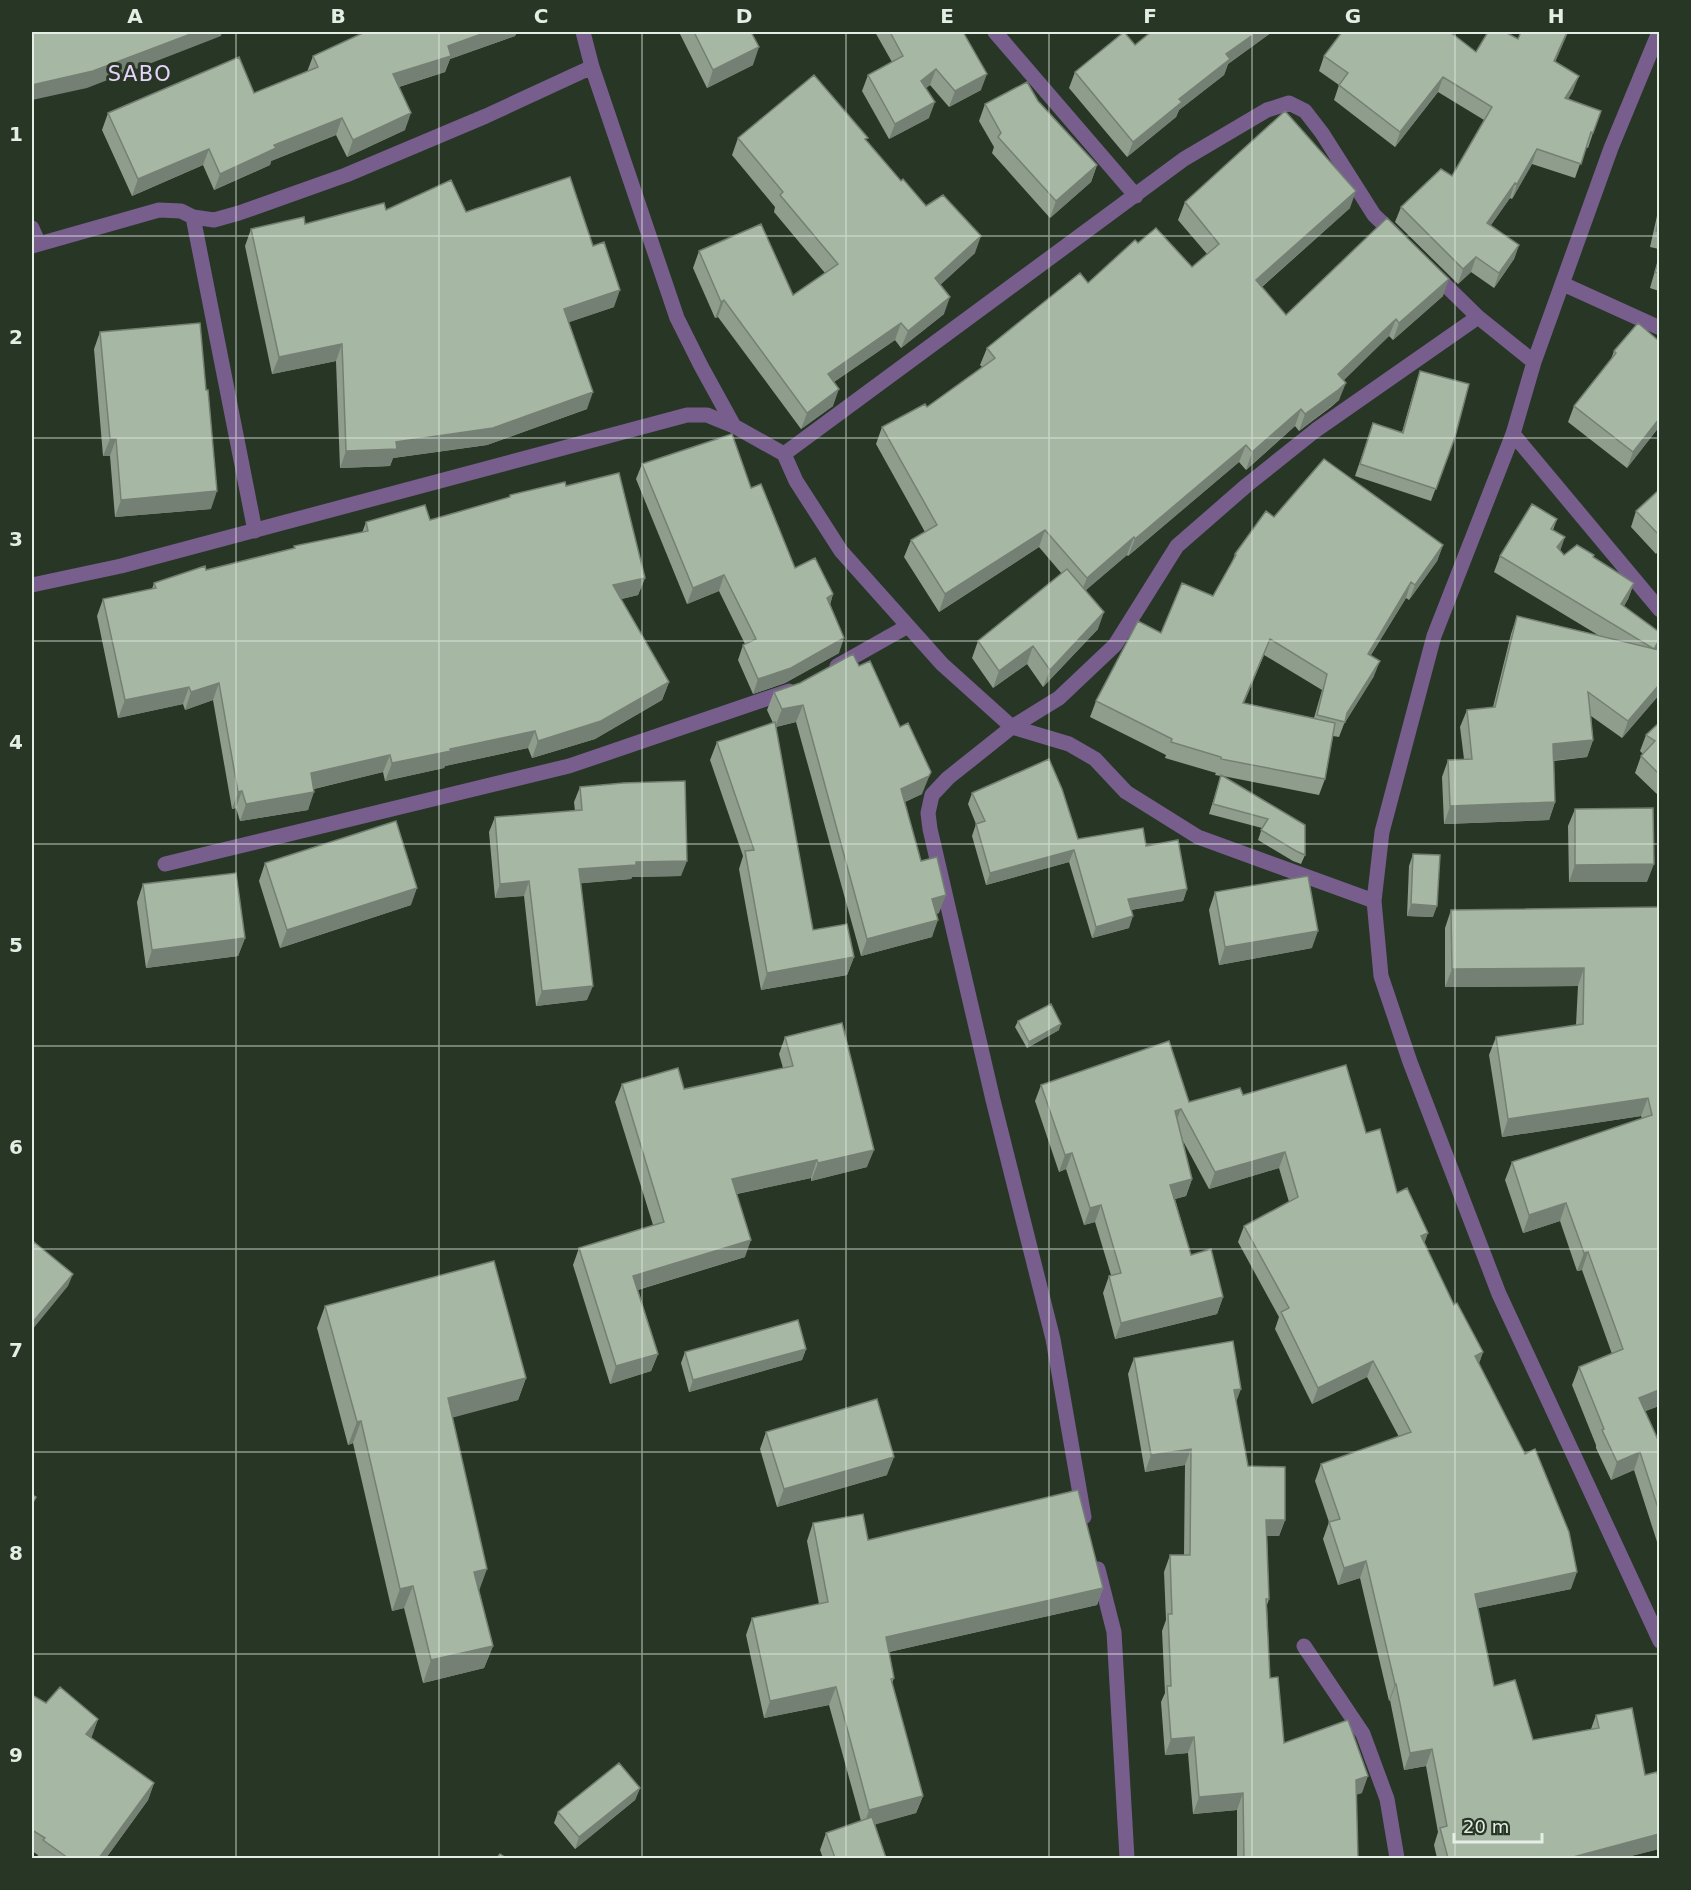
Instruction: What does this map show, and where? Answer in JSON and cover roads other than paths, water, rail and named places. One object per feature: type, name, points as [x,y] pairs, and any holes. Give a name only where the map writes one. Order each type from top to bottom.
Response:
[{"type":"street","points":[[582,32],[677,318],[734,426]]},
{"type":"street","points":[[995,32],[1136,196]]},
{"type":"street","points":[[1659,32],[1611,148],[1534,362],[1513,434],[1434,636],[1382,832],[1374,901],[1381,975],[1410,1062],[1499,1294],[1659,1641]]},
{"type":"street","points":[[32,228],[35,245],[159,210],[181,211],[193,218],[214,220],[345,175],[486,116],[592,67]]},
{"type":"street","points":[[783,454],[1184,159],[1267,110],[1289,103],[1305,111],[1317,125],[1374,215],[1406,246]]},
{"type":"street","points":[[193,218],[255,531]]},
{"type":"street","points":[[1422,262],[1478,316],[1534,362]]},
{"type":"street","points":[[1563,284],[1659,328]]},
{"type":"street","points":[[1087,1529],[1081,1507],[1053,1339],[993,1100],[930,829],[928,813],[932,795],[948,778],[1012,727],[1059,698],[1115,645],[1177,546],[1247,485],[1317,430],[1478,316]]},
{"type":"street","points":[[32,585],[121,566],[687,415],[707,415],[734,426],[783,454],[796,481],[842,551],[942,664],[1012,727],[1070,744],[1095,759],[1126,792],[1198,837],[1374,901]]},
{"type":"street","points":[[1513,434],[1659,610]]},
{"type":"street","points":[[829,670],[908,626]]},
{"type":"street","points":[[165,864],[569,766],[789,692],[799,686]]},
{"type":"street","points":[[1093,1552],[1114,1632],[1127,1858]]},
{"type":"street","points":[[1304,1646],[1363,1734],[1387,1799],[1396,1858]]},
{"type":"district","name":"SABO","points":[[140,74]]}]
